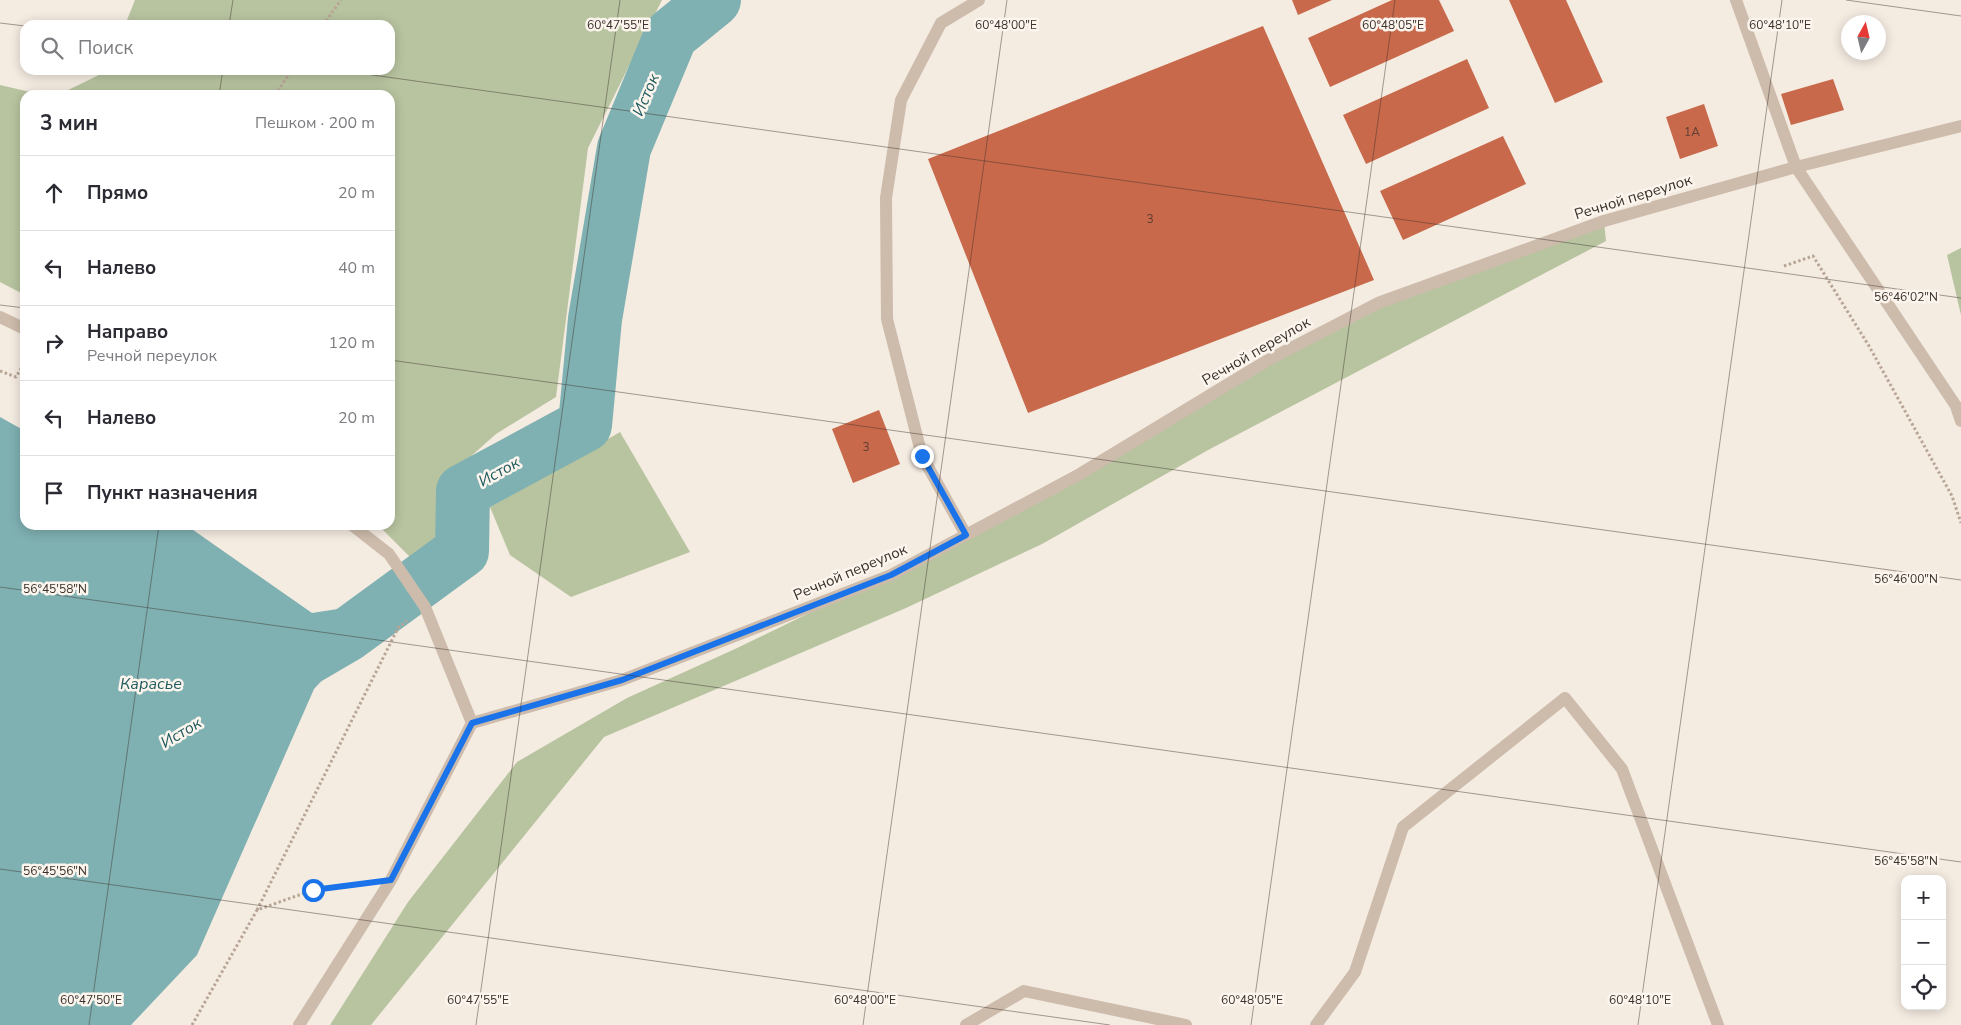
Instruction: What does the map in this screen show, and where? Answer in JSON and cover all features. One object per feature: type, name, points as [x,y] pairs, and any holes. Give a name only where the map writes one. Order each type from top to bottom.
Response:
[{"type":"street","points":[[966,535],[922,456],[887,319],[886,198],[901,100],[941,23],[978,0]]},
{"type":"street","points":[[1736,0],[1796,167],[1956,406],[1961,421]]},
{"type":"street","name":"Речной переулок","points":[[472,723],[622,680],[891,575],[1080,474],[1268,360],[1378,303],[1604,221],[1796,167],[1961,126]]},
{"type":"street","points":[[0,317],[20,327]]},
{"type":"street","points":[[299,1025],[391,880],[472,723],[425,607],[390,554],[359,530]]},
{"type":"street","points":[[1316,1025],[1355,972],[1403,827],[1565,698],[1622,769],[1718,1025]]},
{"type":"street","points":[[966,1025],[1024,991],[1186,1025]]},
{"type":"path","points":[[327,20],[341,0]]},
{"type":"path","points":[[278,90],[289,75]]},
{"type":"path","points":[[1784,266],[1813,256],[1869,346],[1952,496],[1961,523]]},
{"type":"path","points":[[0,372],[16,377],[20,370]]},
{"type":"path","points":[[192,1025],[257,910],[398,628],[425,607]]},
{"type":"path","points":[[257,910],[313,890],[391,880]]},
{"type":"green space","points":[[135,0],[662,0],[588,148],[556,397],[496,434],[442,482],[436,547],[416,563],[383,530],[395,530],[395,90],[68,90],[99,75],[395,75],[395,20],[127,20]]},
{"type":"green space","points":[[0,85],[22,90],[20,292],[0,282]]},
{"type":"green space","points":[[1604,221],[1606,241],[1210,449],[1042,544],[906,608],[604,737],[371,1025],[330,1025],[408,902],[517,762],[627,698],[735,649],[865,586],[1378,303]]},
{"type":"green space","points":[[1961,248],[1961,315],[1947,255]]},
{"type":"green space","points":[[620,432],[690,552],[571,597],[510,555],[490,507]]},
{"type":"water","name":"Карасье","points":[[0,417],[20,428],[20,530],[193,530],[312,613],[344,608],[362,637],[314,689],[197,955],[131,1025],[0,1025]]},
{"type":"building","points":[[1292,0],[1332,0],[1298,15]]},
{"type":"building","points":[[1392,0],[1439,0],[1454,31],[1330,87],[1308,38]]},
{"type":"building","points":[[1509,0],[1566,0],[1603,82],[1555,103]]},
{"type":"building","points":[[1263,26],[1374,280],[1028,413],[928,159]]},
{"type":"building","points":[[1467,59],[1489,108],[1366,164],[1343,115]]},
{"type":"building","points":[[1833,79],[1844,110],[1791,125],[1781,94]]},
{"type":"building","points":[[1704,104],[1718,146],[1680,159],[1666,117]]},
{"type":"building","points":[[1503,136],[1526,184],[1403,240],[1380,191]]},
{"type":"building","points":[[879,410],[900,464],[853,483],[832,429]]},
{"type":"waterway","name":"Исток","points":[[294,666],[347,635],[462,551],[463,491],[585,425],[595,319],[624,148],[671,35],[714,0]]},
{"type":"route","points":[[313,890],[391,880],[472,723],[622,680],[891,575],[966,535],[922,456]]}]
